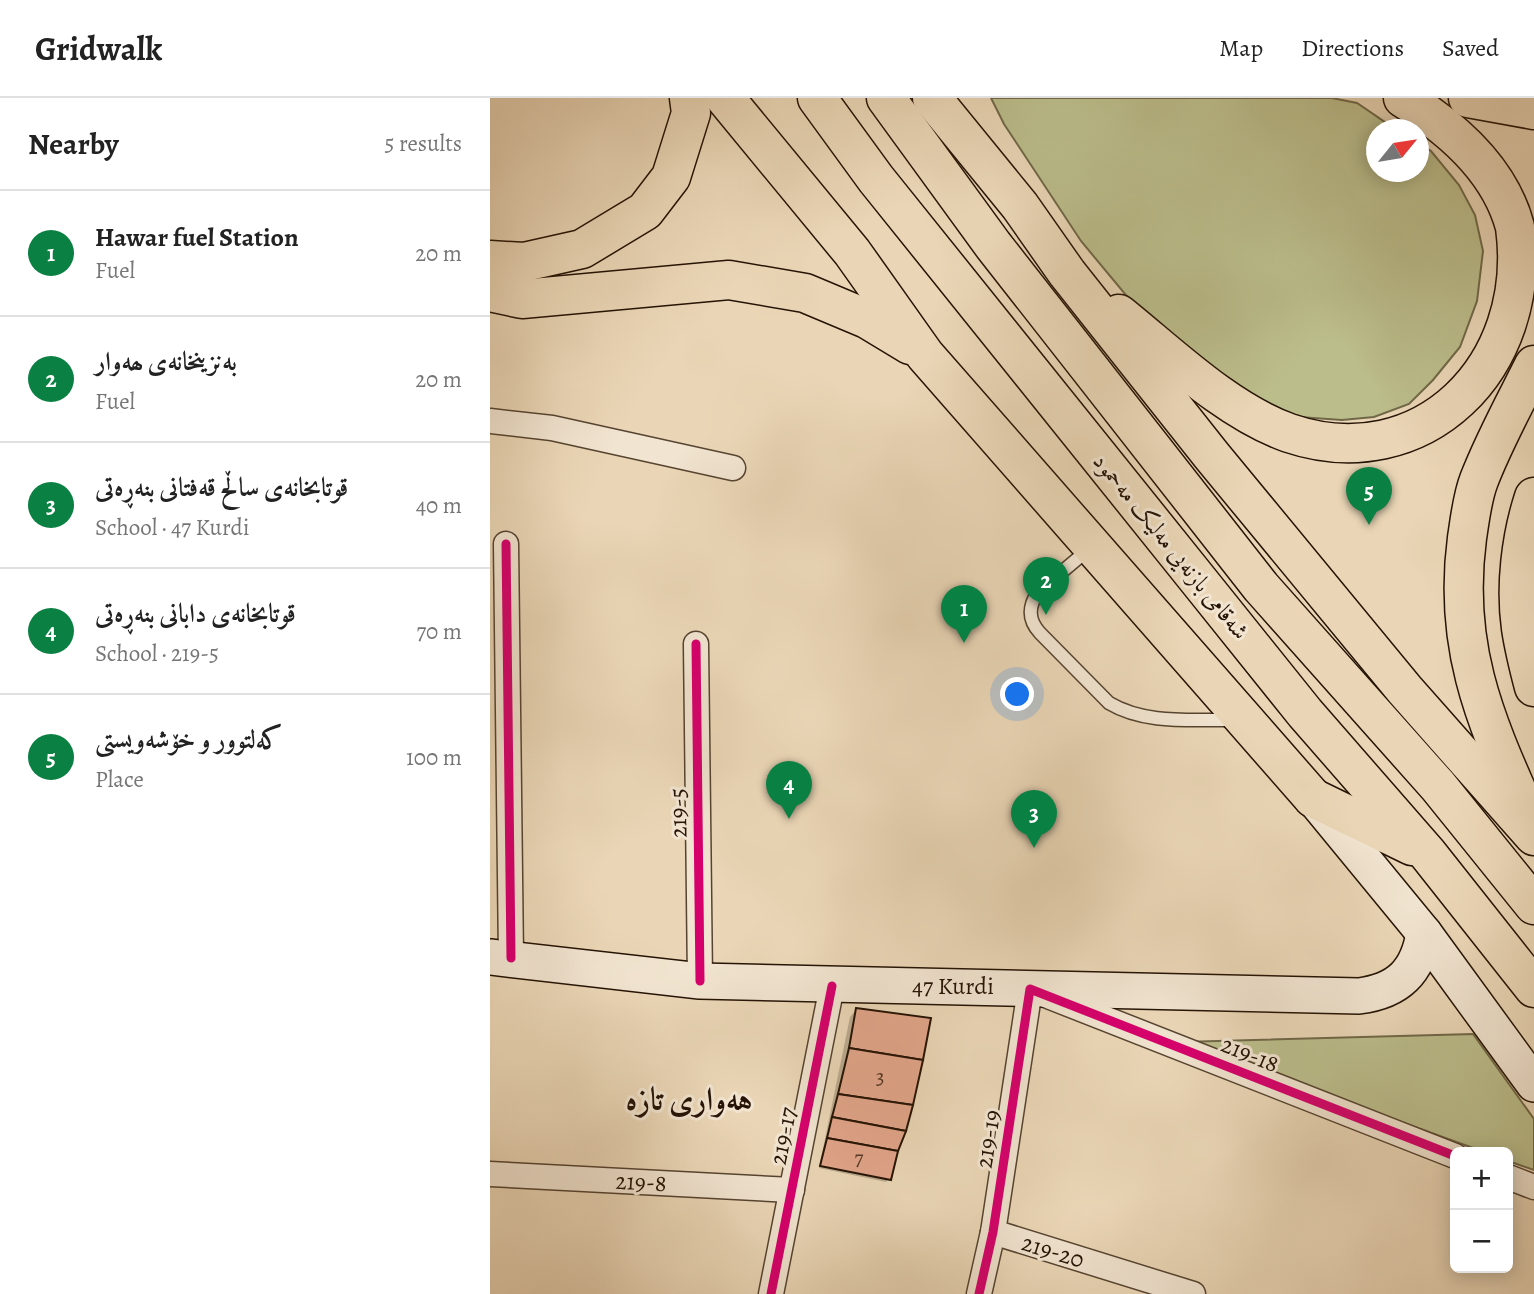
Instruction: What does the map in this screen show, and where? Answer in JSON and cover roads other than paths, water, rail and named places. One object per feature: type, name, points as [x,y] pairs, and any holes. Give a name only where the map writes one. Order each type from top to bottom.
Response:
[{"type":"main road","points":[[490,260],[524,262],[582,249],[645,211],[671,177],[691,113],[689,98]]},
{"type":"main road","points":[[725,98],[852,252],[925,355],[1247,720],[1424,933],[1534,1084]]},
{"type":"main road","name":"شەقامی بازنەیی مەلیک مەحمود","points":[[817,98],[885,190],[1305,713],[1428,854],[1534,988]]},
{"type":"main road","name":"شەقامی بازنەیی مەلیک مەحمود","points":[[886,98],[993,245],[1261,587],[1438,786],[1534,905]]},
{"type":"main road","points":[[932,98],[1020,206],[1067,273],[1340,613],[1534,836]]},
{"type":"main road","points":[[962,98],[1020,206]]},
{"type":"main road","points":[[1067,273],[1225,398],[1289,433],[1350,444],[1379,442],[1407,435],[1437,420],[1467,398],[1489,376],[1505,347],[1516,320],[1520,291],[1520,258],[1515,227],[1493,178],[1456,137],[1403,98]]},
{"type":"main road","points":[[1468,98],[1534,110]]},
{"type":"main road","points":[[490,292],[522,299],[729,281],[805,293],[867,319],[925,355]]},
{"type":"main road","points":[[1534,365],[1478,482],[1470,518],[1462,595],[1470,662],[1481,705],[1493,739],[1534,831]]},
{"type":"main road","points":[[1534,497],[1523,543],[1519,587],[1520,627],[1534,688]]},
{"type":"main road","points":[[1313,798],[1428,854]]},
{"type":"main road","name":"47 Kurdi","points":[[500,957],[699,981],[1359,996],[1387,990],[1409,972],[1417,961],[1424,933]]},
{"type":"street","points":[[490,421],[552,428],[733,468]]},
{"type":"street","points":[[500,957],[506,544]]},
{"type":"street","name":"219-5","points":[[696,645],[699,981]]},
{"type":"street","name":"219-17","points":[[771,1294],[832,986]]},
{"type":"street","name":"219-18","points":[[1030,989],[1450,1154]]},
{"type":"street","name":"219-19","points":[[979,1294],[993,1232],[1030,989]]},
{"type":"street","name":"219-8","points":[[490,1174],[792,1190]]},
{"type":"street","points":[[1513,1179],[1534,1187]]},
{"type":"street","name":"219-20","points":[[993,1232],[1193,1294]]},
{"type":"lane","points":[[1092,546],[1034,598],[1031,606],[1032,621],[1040,633],[1109,703],[1119,709],[1157,719],[1247,720]]},
{"type":"place","name":"کەلتوور و خۆشەویستی","points":[[1369,525]]},
{"type":"place","name":"بەنزینخانەی ھەوار","points":[[1046,615]]},
{"type":"place","name":"Hawar fuel Station","points":[[964,643]]},
{"type":"place","name":"قوتابخانەی دابانی بنەڕەتی","points":[[789,819]]},
{"type":"place","name":"قوتابخانەی ساڵح قەفتانی بنەڕەتی","points":[[1034,848]]},
{"type":"district","name":"هەواری تازە","points":[[689,1099]]}]
